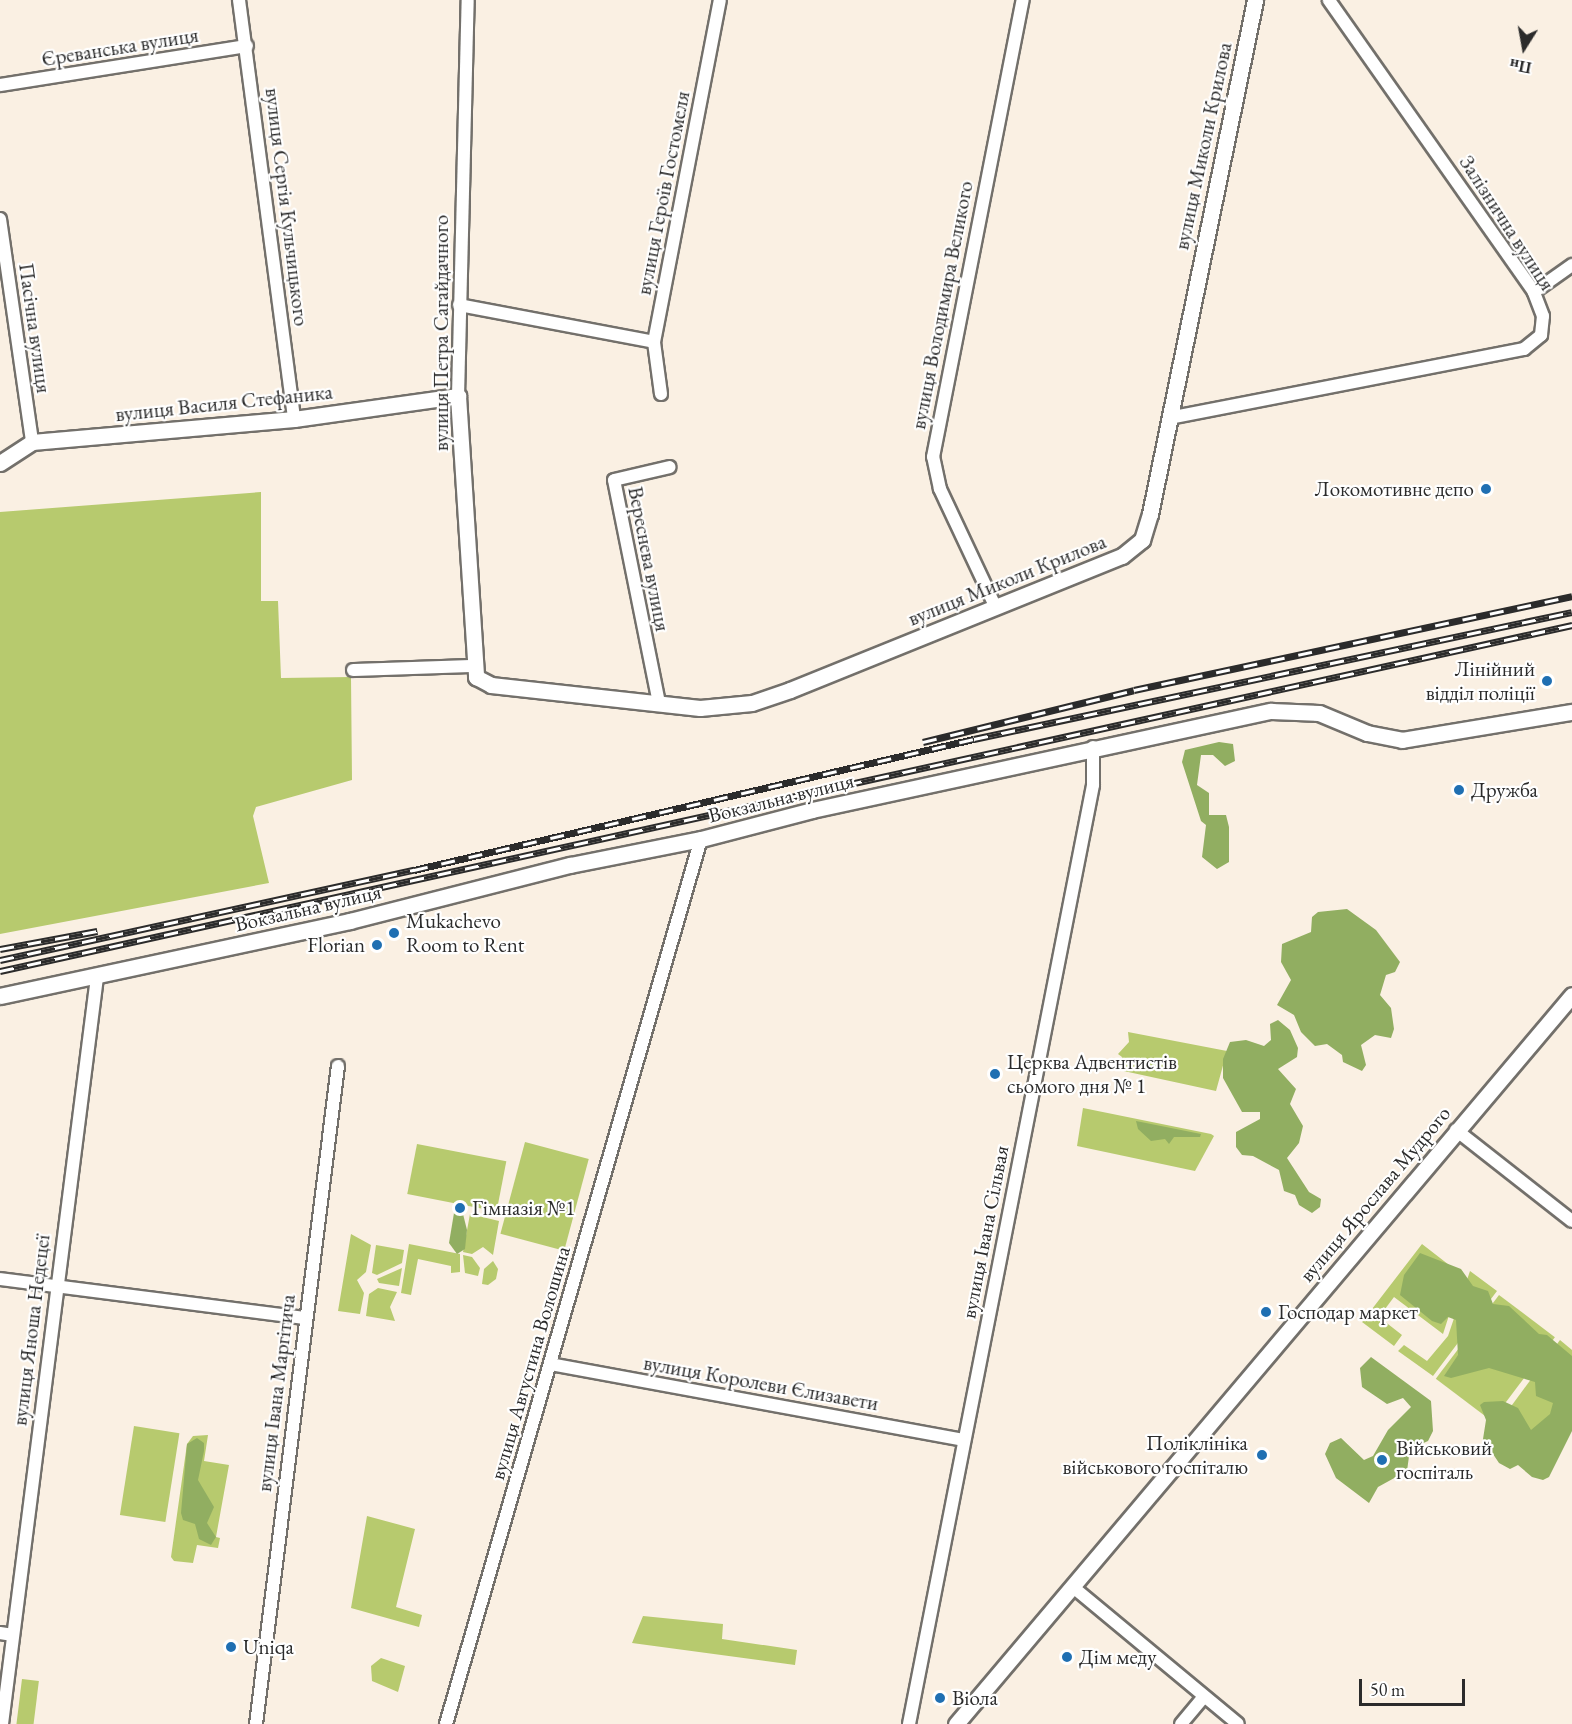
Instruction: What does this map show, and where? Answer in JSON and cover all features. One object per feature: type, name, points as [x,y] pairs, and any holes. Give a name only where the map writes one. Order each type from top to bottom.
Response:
[{"type":"street","name":"вулиця Сергія Кульчицького","points":[[239,0],[247,46],[294,419]]},
{"type":"street","name":"вулиця Петра Сагайдачного","points":[[468,0],[458,396],[472,666]]},
{"type":"street","name":"вулиця Героїв Гостомеля","points":[[661,394],[654,342],[720,0]]},
{"type":"street","name":"вулиця Володимира Великого","points":[[996,608],[940,489],[933,457],[1023,0]]},
{"type":"street","name":"вулиця Миколи Крилова","points":[[472,666],[476,677],[491,685],[700,708],[752,703],[996,608],[1122,556],[1142,540],[1255,0]]},
{"type":"street","name":"Залізнична вулиця","points":[[1169,418],[1524,349],[1536,343],[1544,326],[1534,292],[1329,0]]},
{"type":"street","name":"Єреванська вулиця","points":[[0,86],[247,46]]},
{"type":"street","name":"Пасічна вулиця","points":[[0,219],[32,442]]},
{"type":"street","points":[[1534,292],[1572,265]]},
{"type":"street","points":[[459,305],[654,342]]},
{"type":"street","name":"вулиця Василя Стефаника","points":[[0,463],[14,450],[32,442],[294,419],[458,396]]},
{"type":"street","name":"Вереснева вулиця","points":[[658,703],[614,480],[670,467]]},
{"type":"street","points":[[353,670],[472,666]]},
{"type":"street","name":"Вокзальна вулиця","points":[[0,996],[350,921],[570,865],[700,839],[812,810],[1093,747],[1279,710],[1320,712],[1367,733],[1402,741],[1572,712]]},
{"type":"street","name":"вулиця Івана Сільвая","points":[[909,1724],[1093,785],[1093,747]]},
{"type":"street","name":"вулиця Августина Волошина","points":[[446,1724],[700,839]]},
{"type":"street","name":"вулиця Яноша Недецеї","points":[[2,1724],[6,1634],[56,1287],[97,977]]},
{"type":"street","name":"вулиця Ярослава Мудрого","points":[[956,1724],[1572,995]]},
{"type":"street","name":"вулиця Івана Маргітича","points":[[256,1724],[338,1066]]},
{"type":"street","points":[[1456,1130],[1572,1221]]},
{"type":"street","points":[[0,1279],[305,1318]]},
{"type":"street","name":"вулиця Королеви Єлизавети","points":[[550,1364],[964,1440]]},
{"type":"street","points":[[1073,1587],[1238,1724]]},
{"type":"street","points":[[1181,1724],[1204,1696]]},
{"type":"green space","points":[[261,492],[261,601],[278,601],[281,678],[351,677],[352,780],[256,807],[253,816],[269,883],[0,934],[0,512]]},
{"type":"green space","points":[[1219,742],[1233,744],[1235,761],[1225,766],[1213,755],[1201,755],[1197,785],[1209,793],[1209,815],[1226,815],[1229,827],[1229,862],[1217,869],[1202,857],[1206,825],[1201,821],[1182,762],[1185,750]]},
{"type":"green space","points":[[1347,909],[1376,930],[1400,962],[1395,972],[1386,975],[1380,995],[1391,1008],[1394,1029],[1391,1038],[1375,1035],[1361,1045],[1366,1065],[1362,1071],[1343,1062],[1342,1055],[1327,1044],[1315,1046],[1301,1032],[1294,1015],[1277,1005],[1291,980],[1281,962],[1282,944],[1311,932],[1312,917],[1318,912]]},
{"type":"green space","points":[[1278,1020],[1290,1030],[1298,1048],[1297,1057],[1278,1069],[1296,1089],[1290,1104],[1303,1126],[1299,1143],[1287,1158],[1309,1192],[1321,1199],[1320,1207],[1312,1213],[1299,1205],[1295,1195],[1284,1191],[1279,1170],[1253,1156],[1242,1155],[1236,1147],[1236,1132],[1260,1119],[1260,1112],[1242,1112],[1223,1078],[1223,1059],[1230,1042],[1246,1040],[1264,1046],[1271,1040],[1270,1024]]},
{"type":"green space","points":[[1128,1032],[1227,1051],[1216,1091],[1119,1070],[1122,1057],[1118,1054],[1129,1042]]},
{"type":"green space","points":[[1083,1108],[1214,1136],[1195,1171],[1077,1146]]},
{"type":"green space","points":[[1136,1121],[1201,1134],[1200,1137],[1174,1137],[1169,1144],[1165,1139],[1151,1141],[1138,1129]]},
{"type":"green space","points":[[525,1142],[589,1159],[564,1251],[500,1234]]},
{"type":"green space","points":[[417,1144],[506,1161],[497,1211],[407,1194]]},
{"type":"green space","points":[[454,1213],[463,1214],[467,1230],[465,1249],[457,1254],[449,1243]]},
{"type":"green space","points":[[470,1214],[499,1221],[493,1255],[483,1247],[472,1254],[463,1252]]},
{"type":"green space","points":[[351,1234],[371,1245],[366,1272],[357,1280],[364,1293],[360,1314],[338,1311]]},
{"type":"green space","points":[[409,1244],[460,1254],[460,1272],[451,1273],[451,1266],[418,1259],[411,1295],[401,1293]]},
{"type":"green space","points":[[1422,1244],[1462,1275],[1443,1334],[1394,1297],[1379,1317],[1402,1335],[1394,1346],[1362,1322]]},
{"type":"green space","points":[[376,1245],[404,1250],[402,1263],[377,1275],[372,1273]]},
{"type":"green space","points":[[1420,1253],[1461,1269],[1473,1286],[1488,1291],[1493,1304],[1509,1306],[1539,1334],[1547,1335],[1572,1356],[1572,1431],[1549,1477],[1543,1480],[1532,1477],[1518,1465],[1510,1469],[1499,1463],[1483,1439],[1486,1420],[1480,1405],[1484,1402],[1503,1401],[1518,1408],[1531,1430],[1550,1414],[1553,1403],[1536,1396],[1535,1382],[1489,1368],[1451,1378],[1444,1376],[1458,1355],[1456,1320],[1448,1317],[1441,1324],[1432,1321],[1400,1295],[1404,1275]]},
{"type":"green space","points":[[463,1255],[472,1257],[480,1268],[478,1276],[465,1273]]},
{"type":"green space","points":[[493,1261],[498,1269],[496,1279],[488,1285],[482,1284],[484,1269]]},
{"type":"green space","points":[[402,1268],[399,1286],[379,1283],[377,1279]]},
{"type":"green space","points":[[1470,1271],[1497,1291],[1433,1376],[1398,1351],[1404,1345],[1427,1361],[1448,1336]]},
{"type":"green space","points":[[378,1288],[397,1292],[390,1307],[395,1321],[366,1316],[369,1294]]},
{"type":"green space","points":[[1499,1295],[1555,1337],[1492,1421],[1436,1379]]},
{"type":"green space","points":[[1560,1340],[1572,1350],[1572,1423],[1487,1439]]},
{"type":"green space","points":[[1371,1357],[1431,1401],[1433,1431],[1428,1441],[1410,1449],[1407,1471],[1378,1487],[1369,1503],[1336,1478],[1325,1454],[1330,1443],[1341,1438],[1364,1460],[1373,1456],[1388,1430],[1411,1407],[1403,1398],[1387,1404],[1362,1387],[1360,1368]]},
{"type":"green space","points":[[134,1426],[179,1433],[165,1522],[120,1515]]},
{"type":"green space","points":[[208,1435],[204,1461],[229,1465],[216,1537],[220,1538],[218,1548],[197,1545],[193,1563],[174,1561],[171,1557],[187,1444],[193,1436]]},
{"type":"green space","points":[[197,1438],[204,1443],[198,1480],[214,1507],[207,1523],[216,1537],[211,1545],[199,1539],[195,1524],[183,1520],[181,1513],[187,1444]]},
{"type":"green space","points":[[367,1516],[415,1529],[396,1607],[422,1615],[419,1627],[351,1608]]},
{"type":"green space","points":[[643,1616],[723,1624],[722,1639],[797,1650],[795,1665],[632,1643]]},
{"type":"green space","points":[[381,1658],[405,1666],[398,1692],[372,1681],[371,1666]]},
{"type":"green space","points":[[22,1679],[39,1681],[34,1724],[16,1724]]},
{"type":"railway","points":[[923,742],[1134,690],[1572,596]]},
{"type":"railway","points":[[0,960],[414,870],[974,739],[1572,612]]},
{"type":"railway","points":[[0,971],[1572,625]]},
{"type":"railway","points":[[0,949],[97,931]]},
{"type":"place","name":"Локомотивне депо","points":[[1486,489]]},
{"type":"place","name":"Лінійний відділ поліції","points":[[1547,681]]},
{"type":"place","name":"Дружба","points":[[1459,790]]},
{"type":"place","name":"Mukachevo Room to Rent","points":[[394,933]]},
{"type":"place","name":"Florian","points":[[377,945]]},
{"type":"place","name":"Церква Адвентистів сьомого дня № 1","points":[[995,1074]]},
{"type":"place","name":"Гімназія №1","points":[[460,1208]]},
{"type":"place","name":"Господар маркет","points":[[1266,1312]]},
{"type":"place","name":"Поліклініка військового госпіталю","points":[[1262,1455]]},
{"type":"place","name":"Військовий госпіталь","points":[[1382,1460]]},
{"type":"place","name":"Uniqa","points":[[231,1647]]},
{"type":"place","name":"Дім меду","points":[[1067,1657]]},
{"type":"place","name":"Віола","points":[[940,1698]]}]
